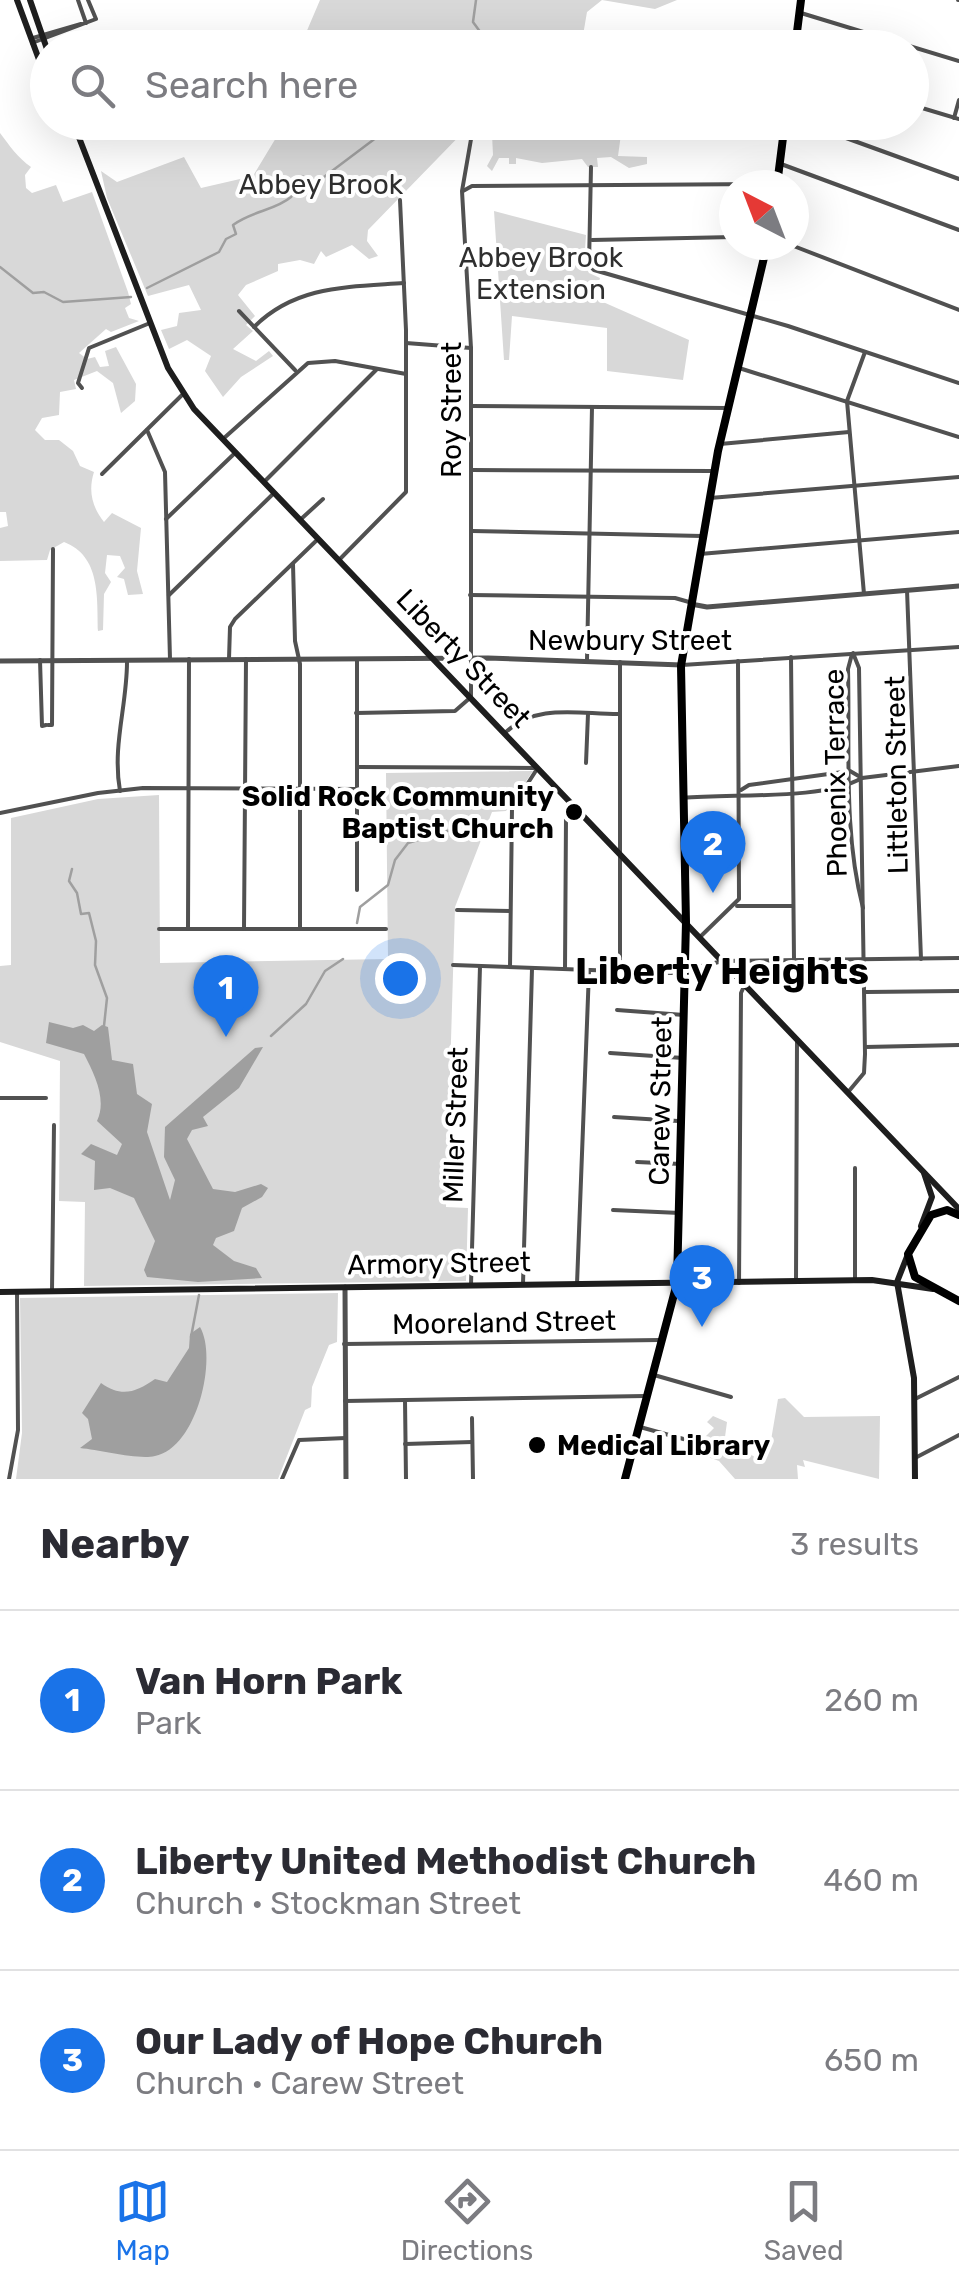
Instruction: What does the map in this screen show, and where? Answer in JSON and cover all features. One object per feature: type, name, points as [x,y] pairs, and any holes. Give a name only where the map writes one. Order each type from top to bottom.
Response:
[{"type":"main road","points":[[17,0],[30,38]]},
{"type":"main road","points":[[30,0],[40,30]]},
{"type":"main road","points":[[798,30],[801,0]]},
{"type":"main road","name":"Liberty Street","points":[[79,140],[150,323],[183,394],[959,1212]]},
{"type":"main road","points":[[779,170],[783,140]]},
{"type":"main road","name":"Carew Street","points":[[624,1479],[678,1284],[686,922],[682,664],[727,408],[763,260]]},
{"type":"main road","points":[[915,1479],[915,1399],[897,1282],[932,1197],[917,1164]]},
{"type":"main road","points":[[921,1226],[940,1211],[959,1212]]},
{"type":"main road","points":[[880,1280],[906,1257]]},
{"type":"main road","points":[[906,1257],[912,1275],[959,1302]]},
{"type":"main road","name":"Armory Street","points":[[0,1292],[855,1280],[932,1289]]},
{"type":"street","points":[[78,0],[86,23]]},
{"type":"street","points":[[64,30],[96,19],[88,0]]},
{"type":"street","points":[[800,13],[856,30]]},
{"type":"street","points":[[929,52],[959,61]]},
{"type":"street","points":[[929,110],[956,118],[959,100]]},
{"type":"street","name":"Roy Street","points":[[470,697],[472,406],[462,191],[471,140]]},
{"type":"street","points":[[852,140],[959,178]]},
{"type":"street","points":[[780,164],[959,230]]},
{"type":"street","points":[[591,167],[590,266],[959,383]]},
{"type":"street","points":[[462,191],[472,186],[719,184]]},
{"type":"street","points":[[339,560],[404,496],[406,343],[400,200]]},
{"type":"street","points":[[592,240],[719,237]]},
{"type":"street","points":[[809,252],[959,310]]},
{"type":"street","points":[[254,326],[278,307],[307,293],[404,283]]},
{"type":"street","points":[[239,311],[295,370]]},
{"type":"street","points":[[82,388],[78,383],[90,348],[150,323]]},
{"type":"street","points":[[406,343],[471,348]]},
{"type":"street","points":[[864,594],[847,403],[865,352]]},
{"type":"street","points":[[223,439],[295,370],[319,360],[406,374]]},
{"type":"street","points":[[264,482],[377,368]]},
{"type":"street","points":[[737,368],[959,437]]},
{"type":"street","points":[[102,474],[183,394]]},
{"type":"street","points":[[472,406],[727,408]]},
{"type":"street","points":[[587,660],[592,407]]},
{"type":"street","points":[[147,430],[165,472],[170,659]]},
{"type":"street","points":[[720,444],[850,432]]},
{"type":"street","points":[[166,518],[236,452]]},
{"type":"street","points":[[472,470],[715,471]]},
{"type":"street","points":[[710,498],[959,477]]},
{"type":"street","points":[[169,596],[274,492]]},
{"type":"street","points":[[300,520],[323,499]]},
{"type":"street","points":[[472,531],[703,536]]},
{"type":"street","points":[[700,554],[959,532]]},
{"type":"street","points":[[229,659],[230,627],[318,539]]},
{"type":"street","points":[[40,660],[42,726],[52,725],[53,549]]},
{"type":"street","points":[[293,564],[302,790],[300,929]]},
{"type":"street","points":[[470,595],[675,598],[707,607],[959,586]]},
{"type":"street","name":"Littleton Street","points":[[907,590],[921,958]]},
{"type":"street","name":"Newbury Street","points":[[0,661],[469,658],[682,664],[959,647]]},
{"type":"street","name":"Phoenix Terrace","points":[[853,653],[848,663],[852,834],[854,878],[865,917]]},
{"type":"street","name":"Phoenix Terrace","points":[[848,1091],[864,1074],[867,959],[859,668],[853,653]]},
{"type":"street","points":[[791,657],[794,959]]},
{"type":"street","points":[[120,790],[115,751],[126,698],[126,659]]},
{"type":"street","points":[[188,929],[190,659]]},
{"type":"street","points":[[244,930],[246,659]]},
{"type":"street","points":[[357,659],[357,890]]},
{"type":"street","points":[[620,661],[620,972]]},
{"type":"street","points":[[736,906],[740,792],[738,661]]},
{"type":"street","points":[[356,713],[455,711],[470,697]]},
{"type":"street","points":[[849,706],[860,706]]},
{"type":"street","points":[[504,733],[528,714],[620,714]]},
{"type":"street","points":[[586,763],[588,714]]},
{"type":"street","points":[[849,716],[860,716]]},
{"type":"street","points":[[683,798],[793,792],[850,784],[862,778],[959,766]]},
{"type":"street","points":[[358,767],[538,768]]},
{"type":"street","points":[[510,967],[512,808],[538,768]]},
{"type":"street","points":[[740,792],[748,785],[850,772],[862,778]]},
{"type":"street","points":[[0,813],[120,790],[358,790]]},
{"type":"street","points":[[565,969],[566,817],[573,804]]},
{"type":"street","points":[[852,834],[863,834]]},
{"type":"street","points":[[853,846],[863,846]]},
{"type":"street","points":[[700,937],[736,906],[794,906]]},
{"type":"street","points":[[458,910],[510,911]]},
{"type":"street","points":[[160,930],[386,929]]},
{"type":"street","points":[[454,964],[672,973],[723,961],[959,958]]},
{"type":"street","name":"Miller Street","points":[[471,1285],[480,966]]},
{"type":"street","points":[[523,1284],[532,968]]},
{"type":"street","points":[[578,1284],[588,971]]},
{"type":"street","points":[[738,1282],[741,994],[745,984]]},
{"type":"street","points":[[866,992],[959,991]]},
{"type":"street","points":[[616,1010],[684,1016]]},
{"type":"street","points":[[796,1038],[796,1282]]},
{"type":"street","points":[[865,1047],[959,1045]]},
{"type":"street","points":[[610,1053],[684,1058]]},
{"type":"street","points":[[0,1098],[46,1098]]},
{"type":"street","points":[[614,1116],[682,1121]]},
{"type":"street","points":[[52,1291],[54,1125]]},
{"type":"street","points":[[637,1162],[681,1164]]},
{"type":"street","points":[[854,1168],[855,1280]]},
{"type":"street","points":[[612,1210],[680,1213]]},
{"type":"street","points":[[345,1287],[346,1479]]},
{"type":"street","points":[[10,1479],[18,1430],[17,1292]]},
{"type":"street","name":"Mooreland Street","points":[[344,1344],[664,1340]]},
{"type":"street","points":[[654,1375],[732,1396]]},
{"type":"street","points":[[915,1399],[959,1377]]},
{"type":"street","points":[[345,1401],[649,1396]]},
{"type":"street","points":[[404,1400],[406,1479]]},
{"type":"street","points":[[472,1418],[473,1479]]},
{"type":"street","points":[[640,1427],[698,1443]]},
{"type":"street","points":[[915,1458],[959,1435]]},
{"type":"street","points":[[282,1479],[300,1440],[346,1438]]},
{"type":"street","points":[[405,1444],[472,1442]]},
{"type":"green space","points":[[320,0],[602,0],[587,12],[584,30],[307,30]]},
{"type":"green space","points":[[602,0],[677,0],[655,9]]},
{"type":"green space","points":[[0,133],[31,167],[25,175],[26,188],[32,193],[56,185],[63,202],[92,192],[128,292],[131,304],[125,308],[129,318],[139,321],[111,332],[106,329],[79,353],[87,359],[95,357],[100,367],[109,366],[105,351],[116,347],[136,384],[135,401],[121,413],[113,383],[97,371],[74,380],[76,389],[60,392],[59,415],[42,418],[35,430],[45,440],[59,440],[73,451],[80,466],[94,472],[92,498],[104,522],[112,513],[141,528],[137,571],[143,594],[128,595],[124,579],[117,577],[125,568],[120,556],[107,555],[105,573],[111,582],[104,594],[103,630],[98,631],[97,592],[91,568],[76,548],[64,542],[50,550],[47,560],[0,561],[0,528],[8,526],[6,512],[0,512]]},
{"type":"green space","name":"Abbey Brook","points":[[275,140],[455,140],[368,230],[367,241],[378,256],[369,259],[352,245],[326,257],[321,251],[314,264],[300,260],[278,264],[278,271],[246,285],[238,295],[255,316],[246,325],[253,331],[233,349],[256,361],[269,351],[273,356],[241,377],[223,397],[205,371],[211,356],[187,340],[169,349],[161,330],[177,326],[179,313],[201,310],[189,285],[148,296],[107,198],[101,171],[117,182],[184,157],[201,188],[253,176]]},
{"type":"green space","points":[[492,140],[620,140],[618,156],[647,157],[647,164],[629,168],[611,157],[597,158],[598,167],[588,167],[582,159],[542,163],[516,158],[516,164],[509,164],[509,158],[499,158],[492,171],[487,166],[493,155]]},
{"type":"green space","name":"Abbey Brook Extension","points":[[494,211],[586,235],[584,264],[589,273],[600,278],[594,298],[689,340],[683,380],[607,371],[607,328],[512,316],[509,360],[504,360]]},
{"type":"green space","points":[[533,771],[506,811],[492,812],[455,907],[446,1207],[468,1208],[466,1281],[84,1286],[85,1202],[59,1201],[60,1061],[0,1042],[0,966],[11,965],[11,818],[98,799],[159,795],[160,963],[388,959],[386,773]]},
{"type":"green space","points":[[338,1293],[337,1342],[329,1345],[312,1387],[311,1407],[305,1410],[278,1479],[16,1479],[22,1433],[20,1298]]},
{"type":"green space","points":[[785,1398],[804,1417],[880,1416],[879,1479],[803,1460],[805,1467],[797,1465],[798,1479],[735,1479],[719,1461],[689,1450],[689,1445],[706,1444],[703,1439],[714,1428],[707,1422],[713,1416],[727,1422],[725,1437],[759,1460],[769,1452],[778,1399]]},
{"type":"shaded area","points":[[49,1022],[73,1028],[83,1025],[94,1031],[102,1025],[108,1027],[112,1060],[133,1064],[137,1094],[152,1104],[147,1132],[170,1200],[175,1180],[164,1157],[165,1127],[255,1048],[263,1047],[239,1088],[203,1117],[208,1126],[192,1130],[187,1139],[213,1189],[235,1192],[261,1184],[268,1188],[262,1197],[242,1208],[234,1231],[216,1238],[213,1245],[234,1261],[256,1268],[262,1278],[198,1282],[147,1277],[144,1270],[155,1241],[134,1198],[110,1188],[94,1190],[95,1161],[81,1154],[91,1144],[117,1155],[122,1144],[97,1121],[100,1096],[84,1054],[46,1043]]},
{"type":"shaded area","points":[[200,1327],[205,1341],[205,1379],[200,1400],[182,1437],[170,1449],[148,1457],[80,1448],[92,1439],[88,1419],[82,1413],[101,1383],[122,1392],[155,1379],[167,1382],[189,1348],[190,1334]]},
{"type":"waterway","name":"Abbey Brook","points":[[476,0],[473,22],[479,30]]},
{"type":"waterway","name":"Abbey Brook","points":[[147,288],[219,252],[226,239],[236,234],[233,225],[285,201],[293,195],[302,176],[316,183],[373,140]]},
{"type":"waterway","name":"Abbey Brook","points":[[0,267],[33,293],[44,292],[63,302],[131,297]]},
{"type":"waterway","points":[[357,923],[360,907],[388,885],[395,860],[408,843],[454,829]]},
{"type":"waterway","points":[[72,869],[69,881],[77,893],[81,914],[89,913],[96,941],[95,965],[107,998],[104,1026]]},
{"type":"waterway","points":[[271,1036],[306,1004],[325,971],[343,959]]},
{"type":"waterway","points":[[191,1337],[199,1295]]},
{"type":"place","name":"Solid Rock Community Baptist Church","points":[[574,812]]},
{"type":"place","name":"Liberty United Methodist Church","points":[[713,893]]},
{"type":"place","name":"Van Horn Park","points":[[226,1037]]},
{"type":"place","name":"Our Lady of Hope Church","points":[[702,1327]]},
{"type":"place","name":"Medical Library","points":[[537,1445]]},
{"type":"district","name":"Liberty Heights","points":[[722,971]]}]
